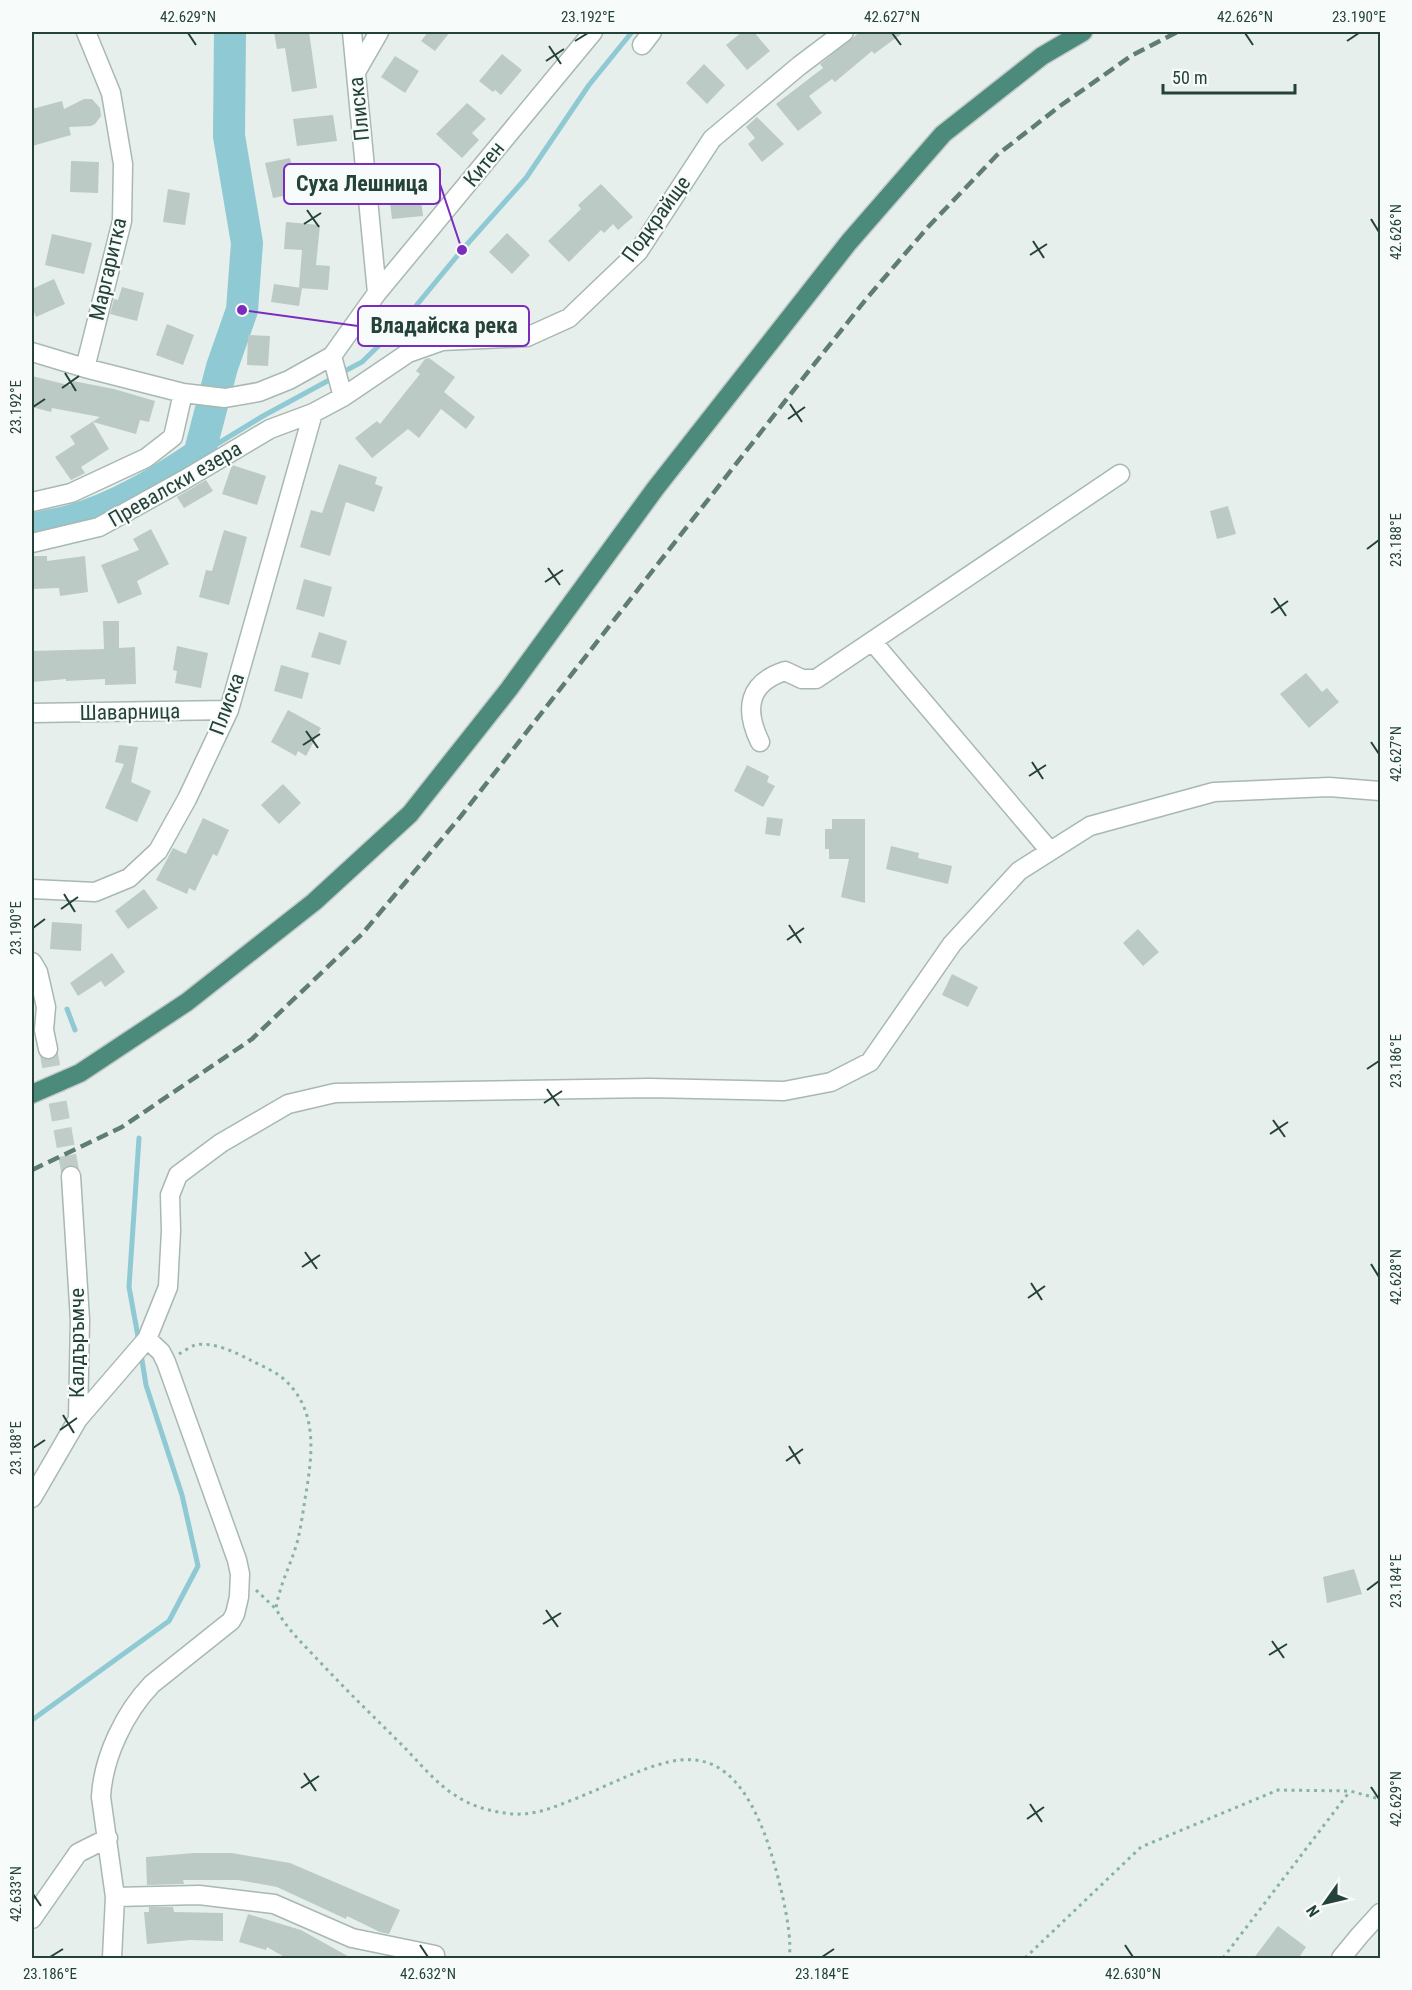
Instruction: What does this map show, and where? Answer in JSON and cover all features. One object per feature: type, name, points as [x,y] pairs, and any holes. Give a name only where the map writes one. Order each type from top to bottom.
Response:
[{"type":"highway","points":[[32,1094],[80,1073],[187,1002],[314,902],[410,814],[509,689],[655,489],[849,242],[943,134],[1042,56],[1083,32]]},
{"type":"street","name":"Маргаритка","points":[[85,368],[122,221],[123,175],[111,93],[86,32]]},
{"type":"street","name":"Плиска","points":[[352,32],[377,294]]},
{"type":"street","points":[[356,72],[379,32]]},
{"type":"street","name":"Китен","points":[[333,358],[377,294],[593,32]]},
{"type":"street","name":"Подкрайще","points":[[314,413],[342,391],[408,353],[442,340],[527,337],[569,318],[638,252],[712,140],[799,66],[844,32]]},
{"type":"street","points":[[32,352],[188,394],[225,398],[259,392],[333,358],[342,391]]},
{"type":"street","points":[[32,502],[71,493],[146,458],[173,437],[188,394]]},
{"type":"street","name":"Плиска","points":[[32,889],[95,892],[129,878],[158,851],[187,799],[229,710],[314,413]]},
{"type":"street","name":"Превалски езера","points":[[32,543],[99,527],[270,429],[314,413]]},
{"type":"street","points":[[760,742],[753,726],[750,703],[759,685],[771,676],[785,671],[802,678],[816,679],[1120,474]]},
{"type":"street","points":[[872,641],[1050,851]]},
{"type":"street","name":"Шаварница","points":[[32,713],[229,710]]},
{"type":"street","points":[[78,1419],[147,1339],[168,1287],[170,1195],[178,1175],[221,1143],[288,1104],[335,1093],[639,1088],[784,1091],[831,1082],[870,1062],[952,944],[1019,871],[1090,826],[1214,792],[1329,787],[1380,791]]},
{"type":"street","points":[[32,962],[38,972],[46,1006],[38,1032],[48,1049]]},
{"type":"street","name":"Калдъръмче","points":[[32,1498],[78,1419],[80,1320],[71,1176]]},
{"type":"street","points":[[112,1959],[115,1897],[101,1797],[102,1783],[114,1746],[134,1706],[152,1684],[224,1628],[235,1614],[239,1597],[240,1574],[237,1560],[166,1362],[161,1352],[147,1339]]},
{"type":"street","points":[[32,1919],[78,1853],[108,1838]]},
{"type":"street","points":[[115,1897],[199,1895],[274,1904],[352,1938],[435,1955]]},
{"type":"street","points":[[1341,1959],[1380,1913]]},
{"type":"path","points":[[166,1362],[196,1345],[213,1346],[227,1350],[275,1373],[293,1388],[303,1405],[310,1425],[312,1448],[298,1540],[278,1595],[276,1609],[290,1630],[352,1696],[441,1783],[458,1797],[477,1806],[508,1814],[524,1814],[554,1807],[655,1764],[697,1760],[721,1768],[745,1792],[757,1814],[770,1850],[788,1927],[789,1959]]},
{"type":"path","points":[[1025,1959],[1141,1847],[1278,1790],[1350,1791],[1380,1799]]},
{"type":"path","points":[[1223,1959],[1350,1791]]},
{"type":"building","points":[[274,32],[309,32],[317,88],[292,92],[285,48],[277,49]]},
{"type":"building","points":[[428,32],[450,32],[435,51],[421,41]]},
{"type":"building","points":[[742,32],[754,32],[770,51],[747,70],[726,45]]},
{"type":"building","points":[[860,32],[904,32],[874,54],[872,51],[835,82],[832,79],[809,96],[822,113],[798,131],[776,104],[823,68],[820,64]]},
{"type":"building","points":[[502,54],[522,70],[501,95],[479,81]]},
{"type":"building","points":[[395,56],[419,71],[405,93],[381,77]]},
{"type":"building","points":[[704,64],[725,85],[707,104],[686,83]]},
{"type":"building","points":[[84,99],[92,99],[100,108],[101,116],[95,124],[69,127],[71,135],[32,146],[32,109],[62,101],[64,109]]},
{"type":"building","points":[[467,103],[486,119],[472,133],[479,140],[462,158],[436,134]]},
{"type":"building","points":[[333,115],[337,141],[297,146],[293,119]]},
{"type":"building","points":[[757,117],[784,144],[762,162],[748,144],[755,138],[746,127]]},
{"type":"building","points":[[290,158],[298,193],[273,198],[265,163]]},
{"type":"building","points":[[71,161],[99,162],[98,193],[70,192]]},
{"type":"building","points":[[418,176],[423,216],[392,219],[387,179]]},
{"type":"building","points":[[601,184],[633,217],[618,230],[613,224],[604,233],[601,230],[569,262],[548,241],[581,209],[578,205]]},
{"type":"building","points":[[168,189],[190,193],[185,225],[163,222]]},
{"type":"building","points":[[286,222],[320,225],[316,265],[330,266],[328,290],[299,288],[302,250],[284,249]]},
{"type":"building","points":[[507,233],[530,255],[512,274],[489,252]]},
{"type":"building","points":[[52,234],[92,243],[84,274],[45,265]]},
{"type":"building","points":[[54,279],[65,304],[36,317],[32,307],[32,289]]},
{"type":"building","points":[[274,284],[302,288],[299,306],[271,302]]},
{"type":"building","points":[[122,287],[144,293],[137,321],[110,314],[114,299],[118,300]]},
{"type":"building","points":[[167,324],[194,335],[183,365],[156,355]]},
{"type":"building","points":[[248,335],[270,336],[268,366],[247,365]]},
{"type":"building","points":[[429,358],[455,377],[444,392],[475,417],[466,429],[441,409],[419,438],[408,429],[372,458],[355,438],[377,421],[380,424],[420,374],[416,371],[425,359]]},
{"type":"building","points":[[32,376],[72,386],[73,381],[114,389],[155,401],[149,422],[140,420],[136,434],[93,422],[109,449],[81,467],[85,473],[71,480],[55,457],[75,444],[70,436],[100,417],[52,408],[51,412],[32,407]]},
{"type":"building","points":[[339,464],[377,477],[375,484],[383,487],[374,512],[346,502],[330,556],[300,547],[311,510],[322,513]]},
{"type":"building","points":[[232,465],[266,476],[257,505],[222,494]]},
{"type":"building","points":[[206,480],[213,491],[184,508],[177,497]]},
{"type":"building","points":[[1228,506],[1236,534],[1217,539],[1210,511]]},
{"type":"building","points":[[151,529],[169,564],[137,581],[142,594],[118,604],[101,565],[139,550],[133,539]]},
{"type":"building","points":[[224,530],[247,537],[229,605],[199,597],[206,570],[212,571]]},
{"type":"building","points":[[32,556],[47,556],[47,561],[85,556],[88,592],[60,596],[59,588],[32,589]]},
{"type":"building","points":[[304,579],[332,587],[324,617],[296,609]]},
{"type":"building","points":[[103,621],[119,621],[119,648],[135,647],[136,684],[105,685],[105,679],[32,682],[32,651],[104,649]]},
{"type":"building","points":[[319,632],[347,641],[340,665],[311,657]]},
{"type":"building","points":[[177,646],[208,653],[201,688],[175,683],[177,671],[173,670]]},
{"type":"building","points":[[281,665],[309,673],[302,699],[274,691]]},
{"type":"building","points":[[1306,673],[1322,692],[1327,688],[1339,702],[1309,728],[1280,694]]},
{"type":"building","points":[[288,710],[321,728],[306,756],[298,751],[296,756],[271,742]]},
{"type":"building","points":[[119,745],[138,747],[131,782],[151,791],[137,822],[105,808],[124,764],[115,762]]},
{"type":"building","points":[[747,765],[769,776],[767,782],[775,786],[763,807],[734,791]]},
{"type":"building","points":[[283,784],[301,803],[279,824],[261,805]]},
{"type":"building","points":[[767,817],[783,819],[780,836],[765,834]]},
{"type":"building","points":[[203,818],[229,830],[217,856],[213,854],[195,891],[189,888],[187,894],[156,880],[173,848],[186,854]]},
{"type":"building","points":[[832,819],[865,819],[865,903],[841,897],[849,859],[829,859],[829,849],[825,849],[825,829],[832,829]]},
{"type":"building","points":[[891,846],[919,853],[918,858],[952,866],[948,884],[886,869]]},
{"type":"building","points":[[144,889],[158,908],[128,929],[115,911]]},
{"type":"building","points":[[52,922],[82,924],[81,951],[50,949]]},
{"type":"building","points":[[1138,929],[1159,952],[1143,966],[1123,943]]},
{"type":"building","points":[[112,953],[125,972],[105,987],[101,981],[78,996],[70,983]]},
{"type":"building","points":[[952,974],[978,987],[968,1007],[942,995]]},
{"type":"building","points":[[1354,1569],[1362,1594],[1327,1603],[1323,1577]]},
{"type":"building","points":[[232,1853],[290,1863],[400,1910],[389,1934],[347,1916],[346,1919],[277,1887],[238,1880],[183,1880],[184,1884],[147,1885],[146,1857]]},
{"type":"building","points":[[149,1907],[173,1907],[174,1912],[223,1913],[223,1941],[190,1940],[147,1944],[144,1912],[149,1912]]},
{"type":"building","points":[[248,1914],[301,1930],[353,1959],[288,1959],[267,1947],[266,1950],[239,1942]]},
{"type":"building","points":[[1278,1926],[1306,1947],[1298,1959],[1253,1959]]},
{"type":"waterway","points":[[32,529],[90,515],[122,501],[154,484],[199,455],[222,367],[242,310],[247,243],[229,136],[230,32]]},
{"type":"waterway","points":[[341,373],[362,362],[401,324],[526,178],[589,85],[632,32]]},
{"type":"waterway","points":[[199,455],[263,416],[333,378]]},
{"type":"waterway","points":[[67,1009],[75,1030]]},
{"type":"waterway","points":[[139,1138],[129,1287],[139,1342]]},
{"type":"waterway","points":[[32,1720],[169,1621],[198,1566],[182,1495],[146,1385],[141,1354]]},
{"type":"tunnel","points":[[48,1049],[71,1176]]},
{"type":"railway","points":[[32,1170],[122,1127],[252,1039],[362,934],[461,816],[800,382],[867,298],[928,227],[997,155],[1060,106],[1131,56],[1177,32]]},
{"type":"place","name":"Суха Лешница","points":[[462,250]]},
{"type":"place","name":"Владайска река","points":[[242,310]]}]
